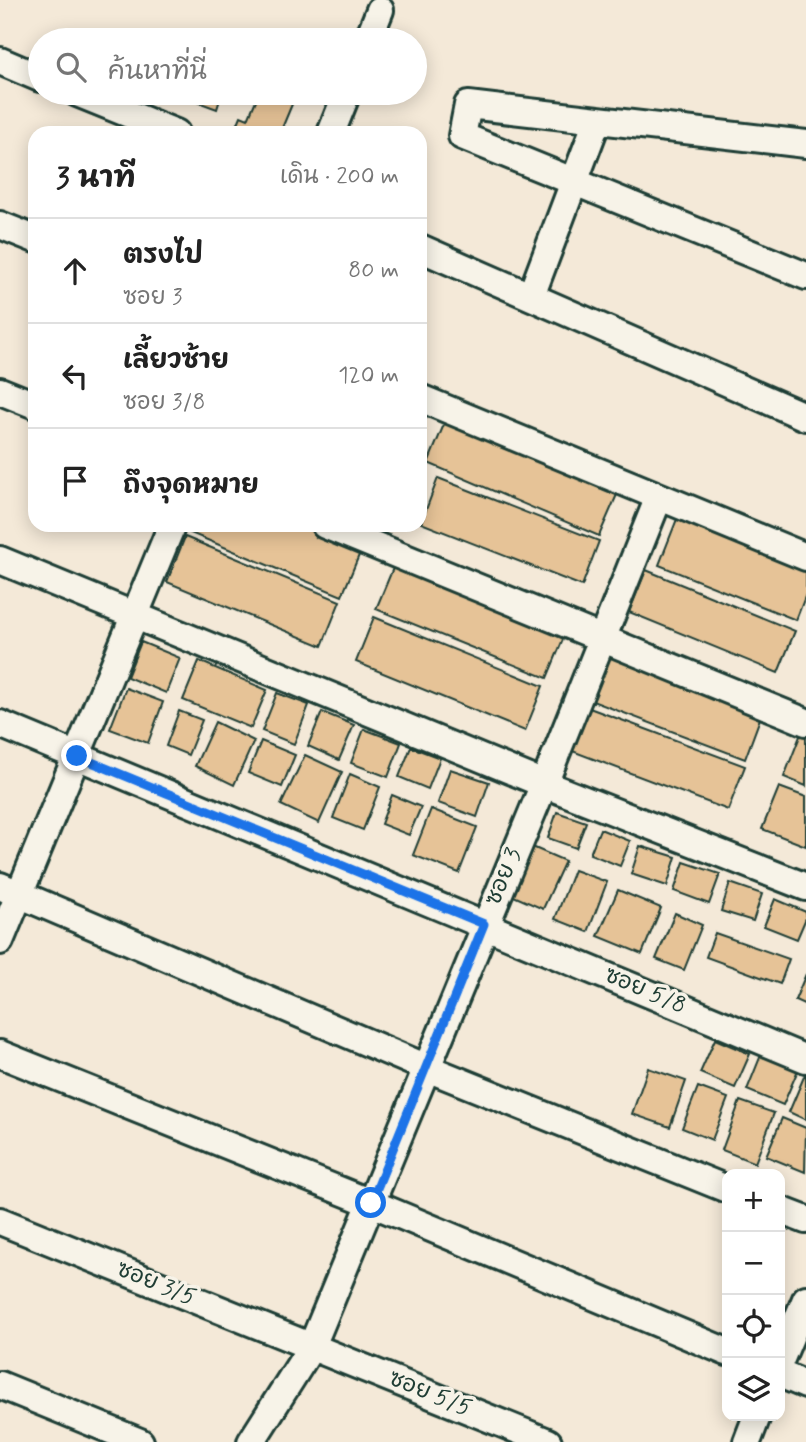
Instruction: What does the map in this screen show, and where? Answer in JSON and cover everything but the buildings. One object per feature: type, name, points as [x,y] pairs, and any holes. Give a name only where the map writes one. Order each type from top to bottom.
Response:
[{"type":"street","points":[[373,28],[380,10]]},
{"type":"street","points":[[0,61],[28,73]]},
{"type":"street","points":[[107,105],[159,126]]},
{"type":"street","points":[[334,126],[342,105]]},
{"type":"street","points":[[806,144],[468,105],[462,136],[806,276]]},
{"type":"street","points":[[530,296],[597,121]]},
{"type":"street","points":[[0,225],[28,236]]},
{"type":"street","points":[[427,251],[806,417]]},
{"type":"street","points":[[0,391],[28,402]]},
{"type":"street","points":[[427,401],[806,557]]},
{"type":"street","name":"ซอย 3","points":[[251,1442],[312,1346],[484,924],[544,785],[659,497]]},
{"type":"street","points":[[0,941],[10,890],[77,756],[169,532]]},
{"type":"street","points":[[342,532],[806,722]]},
{"type":"street","points":[[0,561],[544,785],[806,887]]},
{"type":"street","name":"ซอย 5/8","points":[[0,724],[806,1059]]},
{"type":"street","points":[[10,890],[427,1068],[722,1187]]},
{"type":"street","points":[[0,1054],[371,1203],[722,1350]]},
{"type":"street","points":[[785,1212],[806,1220]]},
{"type":"street","name":"ซอย 3/5","points":[[0,1221],[312,1346]]},
{"type":"street","points":[[781,1358],[806,1298]]},
{"type":"street","name":"ซอย 5/5","points":[[312,1346],[548,1442]]},
{"type":"street","points":[[785,1376],[806,1385]]},
{"type":"street","points":[[0,1385],[140,1442]]},
{"type":"street","points":[[747,1442],[755,1421]]},
{"type":"route","points":[[77,756],[484,924],[371,1203]]}]
